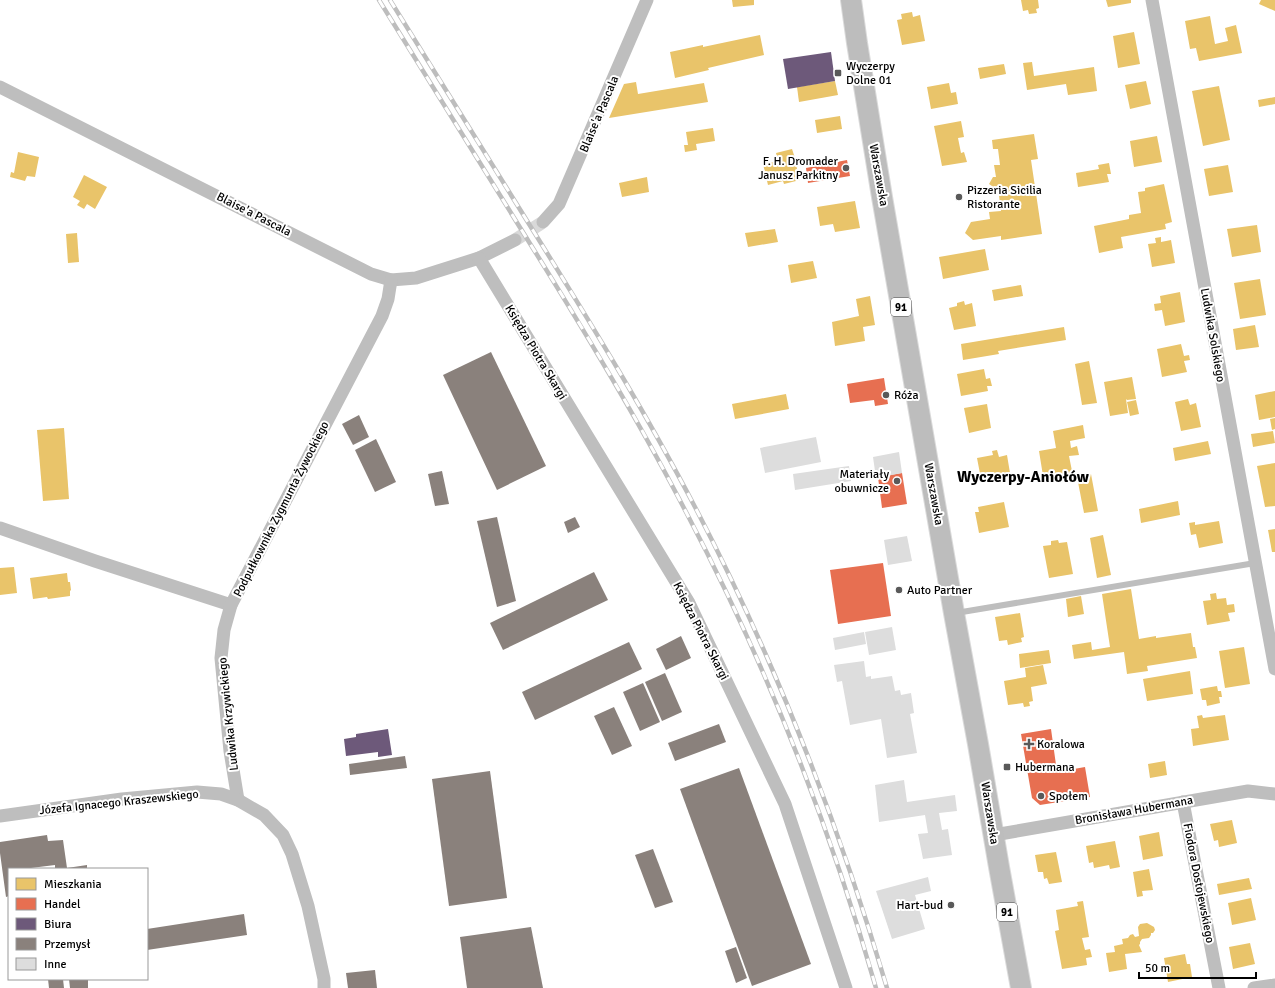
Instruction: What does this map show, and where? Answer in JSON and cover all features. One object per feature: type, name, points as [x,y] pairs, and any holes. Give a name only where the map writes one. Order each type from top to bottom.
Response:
[{"type":"main road","name":"Warszawska","points":[[851,0],[877,165],[954,613],[1021,988]]},
{"type":"street","name":"Blaise'a Pascala","points":[[543,222],[559,204],[647,0]]},
{"type":"street","name":"Ludwika Solskiego","points":[[1152,0],[1275,669]]},
{"type":"street","name":"Blaise'a Pascala","points":[[0,87],[371,274],[391,280],[416,278],[478,258],[515,240]]},
{"type":"street","name":"Księdza Piotra Skargi","points":[[478,258],[689,603],[785,804],[846,988]]},
{"type":"street","name":"Podpułkownika Zygmunta Żywockiego","points":[[0,528],[95,561],[231,605],[382,316],[388,299],[391,280]]},
{"type":"street","name":"Ludwika Krzywickiego","points":[[231,605],[224,630],[221,658],[230,751],[238,800]]},
{"type":"street","name":"Bronisława Hubermana","points":[[994,835],[1248,791],[1275,794]]},
{"type":"street","name":"Józefa Ignacego Kraszewskiego","points":[[0,816],[122,799],[197,792],[221,794],[238,800],[264,815],[283,835],[292,854],[308,906],[324,979],[324,988]]},
{"type":"street","name":"Fiodora Dostojewskiego","points":[[1183,802],[1219,988]]},
{"type":"street","points":[[1254,988],[1275,985]]},
{"type":"lane","points":[[954,613],[1255,563]]},
{"type":"building: Mieszkania","points":[[732,0],[754,0],[754,5],[733,7]]},
{"type":"building: Mieszkania","points":[[1021,0],[1038,0],[1039,8],[1036,9],[1037,13],[1029,14],[1028,10],[1023,11]]},
{"type":"building: Mieszkania","points":[[1106,0],[1131,0],[1131,3],[1108,7]]},
{"type":"building: Mieszkania","points":[[1261,0],[1275,0],[1275,11],[1259,4]]},
{"type":"building: Mieszkania","points":[[912,12],[913,17],[920,15],[925,41],[902,45],[897,20],[902,19],[901,14]]},
{"type":"building: Mieszkania","points":[[1210,16],[1215,44],[1228,41],[1225,28],[1236,25],[1242,53],[1199,61],[1196,48],[1190,49],[1185,21]]},
{"type":"building: Mieszkania","points":[[1134,32],[1140,64],[1118,68],[1113,36]]},
{"type":"building: Mieszkania","points":[[760,35],[764,55],[708,68],[709,70],[675,78],[670,52],[703,45],[703,47]]},
{"type":"building: Mieszkania","points":[[1032,62],[1034,76],[1094,67],[1097,91],[1068,95],[1066,84],[1027,90],[1023,63]]},
{"type":"building: Mieszkania","points":[[1004,64],[1006,74],[980,79],[978,68]]},
{"type":"building: Mieszkania","points":[[835,81],[838,95],[799,102],[797,87]]},
{"type":"building: Mieszkania","points":[[1146,81],[1151,104],[1130,109],[1125,85]]},
{"type":"building: Mieszkania","points":[[636,82],[638,94],[704,83],[708,102],[609,118],[624,84]]},
{"type":"building: Mieszkania","points":[[949,83],[951,93],[956,92],[958,104],[931,109],[927,87]]},
{"type":"building: Mieszkania","points":[[1219,86],[1230,140],[1203,146],[1192,91]]},
{"type":"building: Mieszkania","points":[[1275,97],[1275,104],[1259,107],[1258,100]]},
{"type":"building: Mieszkania","points":[[840,116],[842,129],[817,133],[815,120]]},
{"type":"building: Mieszkania","points":[[961,121],[964,137],[958,138],[961,153],[964,152],[967,162],[942,166],[934,126]]},
{"type":"building: Mieszkania","points":[[713,128],[715,141],[696,144],[697,150],[685,152],[684,145],[688,145],[686,132]]},
{"type":"building: Mieszkania","points":[[1034,134],[1038,159],[1031,160],[1042,234],[1001,240],[1001,236],[973,240],[965,233],[971,222],[990,219],[989,212],[1001,211],[998,188],[995,188],[989,184],[993,177],[996,177],[994,165],[1000,165],[998,149],[993,149],[992,140]]},
{"type":"building: Mieszkania","points":[[1157,136],[1162,162],[1134,167],[1130,141]]},
{"type":"building: Mieszkania","points":[[792,149],[795,158],[792,159],[793,166],[796,165],[800,180],[784,184],[783,181],[768,185],[763,164],[778,161],[776,153]]},
{"type":"building: Mieszkania","points":[[18,152],[39,157],[35,177],[27,176],[25,181],[10,177],[11,172],[14,173]]},
{"type":"building: Mieszkania","points":[[1109,163],[1111,174],[1107,174],[1109,182],[1078,187],[1076,173],[1099,169],[1098,165]]},
{"type":"building: Mieszkania","points":[[1228,165],[1233,192],[1209,196],[1204,169]]},
{"type":"building: Mieszkania","points":[[84,175],[107,187],[95,209],[87,204],[84,209],[77,205],[80,201],[73,197]]},
{"type":"building: Mieszkania","points":[[647,177],[649,192],[622,197],[619,183]]},
{"type":"building: Mieszkania","points":[[1164,184],[1172,222],[1165,224],[1166,229],[1121,237],[1123,248],[1099,253],[1094,226],[1129,219],[1129,215],[1141,213],[1138,192],[1145,191],[1145,188]]},
{"type":"building: Mieszkania","points":[[855,201],[860,228],[835,232],[833,224],[820,226],[817,207]]},
{"type":"building: Mieszkania","points":[[1257,225],[1261,252],[1232,257],[1227,229]]},
{"type":"building: Mieszkania","points":[[775,229],[778,242],[748,247],[745,233]]},
{"type":"building: Mieszkania","points":[[77,233],[79,262],[68,263],[66,234]]},
{"type":"building: Mieszkania","points":[[1161,237],[1161,242],[1171,240],[1175,263],[1152,267],[1148,244],[1156,243],[1155,238]]},
{"type":"building: Mieszkania","points":[[985,249],[989,270],[943,279],[939,257]]},
{"type":"building: Mieszkania","points":[[813,261],[817,278],[791,283],[788,265]]},
{"type":"building: Mieszkania","points":[[1260,279],[1266,315],[1240,319],[1234,283]]},
{"type":"building: Mieszkania","points":[[1021,285],[1023,296],[994,301],[992,290]]},
{"type":"building: Mieszkania","points":[[1180,292],[1185,322],[1165,326],[1162,310],[1155,311],[1154,304],[1161,303],[1160,296]]},
{"type":"building: Mieszkania","points":[[870,296],[875,325],[863,327],[865,341],[835,346],[832,322],[859,316],[856,299]]},
{"type":"building: Mieszkania","points":[[964,301],[965,305],[972,303],[976,326],[954,330],[949,308],[957,306],[957,303]]},
{"type":"building: Mieszkania","points":[[1255,325],[1259,347],[1236,350],[1233,329]]},
{"type":"building: Mieszkania","points":[[1064,327],[1066,340],[998,351],[999,354],[963,360],[961,344]]},
{"type":"building: Mieszkania","points":[[1181,344],[1184,356],[1189,355],[1190,360],[1184,361],[1187,372],[1162,377],[1157,349]]},
{"type":"building: Mieszkania","points":[[1089,361],[1097,403],[1082,405],[1075,364]]},
{"type":"building: Mieszkania","points":[[984,369],[986,379],[990,378],[992,386],[987,386],[988,391],[961,396],[957,374]]},
{"type":"building: Mieszkania","points":[[1132,377],[1136,399],[1126,399],[1128,413],[1110,416],[1104,382]]},
{"type":"building: Mieszkania","points":[[1275,391],[1275,417],[1259,420],[1255,395]]},
{"type":"building: Mieszkania","points":[[786,394],[789,409],[735,419],[732,404]]},
{"type":"building: Mieszkania","points":[[1188,399],[1190,405],[1196,403],[1201,427],[1181,431],[1175,402]]},
{"type":"building: Mieszkania","points":[[1136,400],[1139,414],[1130,416],[1127,402]]},
{"type":"building: Mieszkania","points":[[987,404],[991,428],[969,433],[964,408]]},
{"type":"building: Mieszkania","points":[[1275,418],[1275,429],[1272,430],[1270,419]]},
{"type":"building: Mieszkania","points":[[1083,425],[1085,438],[1070,441],[1071,448],[1077,446],[1079,455],[1069,456],[1073,476],[1044,482],[1039,451],[1056,448],[1053,431]]},
{"type":"building: Mieszkania","points":[[64,428],[69,499],[43,501],[37,430]]},
{"type":"building: Mieszkania","points":[[1273,431],[1275,443],[1253,447],[1251,434]]},
{"type":"building: Mieszkania","points":[[1208,441],[1211,454],[1175,461],[1173,448]]},
{"type":"building: Mieszkania","points":[[997,450],[999,457],[1007,455],[1010,473],[981,479],[977,458],[993,455],[992,451]]},
{"type":"building: Mieszkania","points":[[1275,463],[1275,506],[1265,507],[1257,466]]},
{"type":"building: Mieszkania","points":[[1091,474],[1098,511],[1084,513],[1077,477]]},
{"type":"building: Mieszkania","points":[[1178,501],[1180,515],[1141,523],[1139,509]]},
{"type":"building: Mieszkania","points":[[1004,502],[1009,527],[979,533],[975,512],[979,512],[978,507]]},
{"type":"building: Mieszkania","points":[[1219,521],[1223,543],[1199,548],[1196,534],[1191,535],[1189,523],[1195,522],[1195,525]]},
{"type":"building: Mieszkania","points":[[1275,529],[1275,552],[1272,552],[1268,530]]},
{"type":"building: Mieszkania","points":[[1103,535],[1111,575],[1097,578],[1090,538]]},
{"type":"building: Mieszkania","points":[[1058,540],[1059,543],[1067,542],[1073,574],[1049,578],[1043,546],[1051,545],[1051,541]]},
{"type":"building: Mieszkania","points":[[14,567],[17,593],[0,595],[0,568]]},
{"type":"building: Mieszkania","points":[[67,573],[68,582],[70,582],[70,596],[48,599],[47,597],[33,599],[30,578]]},
{"type":"building: Mieszkania","points":[[1131,589],[1139,639],[1191,633],[1193,647],[1195,647],[1197,658],[1147,666],[1148,671],[1127,674],[1124,652],[1074,659],[1072,645],[1091,642],[1092,650],[1110,647],[1102,594]]},
{"type":"building: Mieszkania","points":[[1216,593],[1217,599],[1226,598],[1227,605],[1234,604],[1235,612],[1228,613],[1230,621],[1207,625],[1203,601],[1211,600],[1210,594]]},
{"type":"building: Mieszkania","points":[[1081,596],[1084,614],[1068,617],[1066,599]]},
{"type":"building: Mieszkania","points":[[1020,613],[1024,637],[1021,638],[1022,642],[1008,645],[1007,640],[999,641],[995,617]]},
{"type":"building: Mieszkania","points":[[1244,647],[1250,684],[1225,688],[1219,651]]},
{"type":"building: Mieszkania","points":[[1049,650],[1051,663],[1020,668],[1019,654]]},
{"type":"building: Mieszkania","points":[[1043,665],[1047,684],[1031,687],[1033,701],[1029,702],[1030,706],[1024,707],[1023,703],[1008,705],[1004,681],[1026,677],[1025,668]]},
{"type":"building: Mieszkania","points":[[1190,671],[1193,694],[1147,701],[1143,679]]},
{"type":"building: Mieszkania","points":[[1217,686],[1218,691],[1221,691],[1222,697],[1219,697],[1220,703],[1207,706],[1206,700],[1202,700],[1200,689]]},
{"type":"building: Mieszkania","points":[[1202,715],[1203,718],[1225,715],[1229,740],[1193,746],[1191,729],[1199,728],[1197,716]]},
{"type":"building: Mieszkania","points":[[1165,761],[1167,775],[1150,778],[1148,764]]},
{"type":"building: Mieszkania","points":[[1232,820],[1237,843],[1219,847],[1218,840],[1214,841],[1210,824]]},
{"type":"building: Mieszkania","points":[[1159,832],[1163,856],[1143,860],[1139,836]]},
{"type":"building: Mieszkania","points":[[1115,841],[1120,867],[1110,869],[1109,865],[1094,868],[1093,862],[1089,863],[1086,846]]},
{"type":"building: Mieszkania","points":[[1056,852],[1062,882],[1049,884],[1047,878],[1044,879],[1043,872],[1038,872],[1035,855]]},
{"type":"building: Mieszkania","points":[[1149,869],[1153,890],[1142,891],[1143,896],[1137,897],[1133,872]]},
{"type":"building: Mieszkania","points":[[1249,878],[1252,889],[1219,895],[1217,884]]},
{"type":"building: Mieszkania","points":[[1251,898],[1256,920],[1232,925],[1228,903]]},
{"type":"building: Mieszkania","points":[[1083,901],[1089,937],[1082,938],[1085,950],[1090,949],[1092,957],[1086,958],[1087,965],[1062,969],[1055,931],[1059,930],[1056,910],[1078,906],[1077,902]]},
{"type":"building: Mieszkania","points":[[1147,923],[1154,927],[1155,930],[1151,933],[1149,938],[1142,939],[1140,942],[1139,945],[1142,952],[1125,954],[1127,969],[1109,972],[1106,953],[1115,952],[1114,946],[1123,944],[1122,939],[1128,938],[1133,934],[1135,937],[1139,936],[1138,927],[1140,924]]},
{"type":"building: Mieszkania","points":[[1250,943],[1255,964],[1233,969],[1229,947]]},
{"type":"building: Mieszkania","points":[[1185,954],[1187,964],[1190,964],[1192,977],[1168,982],[1164,958]]},
{"type":"building: Handel","points":[[847,160],[850,176],[808,183],[806,168]]},
{"type":"building: Handel","points":[[884,378],[888,404],[875,406],[874,400],[850,403],[847,384]]},
{"type":"building: Handel","points":[[902,473],[907,504],[882,508],[878,477]]},
{"type":"building: Handel","points":[[883,563],[891,616],[838,624],[830,570]]},
{"type":"building: Handel","points":[[1051,729],[1057,772],[1085,767],[1090,797],[1040,805],[1032,798],[1021,734]]},
{"type":"building: Biura","points":[[831,52],[835,81],[788,89],[783,59]]},
{"type":"building: Biura","points":[[388,729],[392,755],[378,757],[378,752],[346,756],[344,739],[356,737],[356,734]]},
{"type":"building: Przemysł","points":[[491,352],[546,466],[497,490],[443,375]]},
{"type":"building: Przemysł","points":[[359,415],[369,437],[353,445],[342,424]]},
{"type":"building: Przemysł","points":[[376,439],[396,482],[375,492],[355,450]]},
{"type":"building: Przemysł","points":[[442,471],[449,504],[435,506],[428,474]]},
{"type":"building: Przemysł","points":[[497,517],[516,601],[497,607],[477,521]]},
{"type":"building: Przemysł","points":[[575,517],[580,527],[568,533],[564,522]]},
{"type":"building: Przemysł","points":[[594,572],[608,600],[503,650],[490,623]]},
{"type":"building: Przemysł","points":[[681,636],[691,658],[666,670],[656,649]]},
{"type":"building: Przemysł","points":[[629,642],[642,669],[535,720],[522,692]]},
{"type":"building: Przemysł","points":[[665,673],[682,712],[662,721],[645,682]]},
{"type":"building: Przemysł","points":[[643,683],[660,722],[640,731],[623,692]]},
{"type":"building: Przemysł","points":[[614,707],[632,746],[612,755],[594,716]]},
{"type":"building: Przemysł","points":[[719,724],[726,742],[675,761],[668,743]]},
{"type":"building: Przemysł","points":[[405,756],[407,768],[350,775],[349,764]]},
{"type":"building: Przemysł","points":[[739,768],[811,964],[752,986],[680,789]]},
{"type":"building: Przemysł","points":[[490,771],[507,898],[449,906],[432,779]]},
{"type":"building: Przemysł","points":[[47,835],[48,841],[63,840],[67,868],[55,868],[55,865],[31,868],[8,868],[8,896],[6,897],[0,842]]},
{"type":"building: Przemysł","points":[[653,849],[673,902],[655,908],[635,855]]},
{"type":"building: Przemysł","points":[[87,865],[87,868],[67,868]]},
{"type":"building: Przemysł","points":[[244,914],[247,935],[148,950],[148,929]]},
{"type":"building: Przemysł","points":[[531,927],[543,988],[467,988],[460,937]]},
{"type":"building: Przemysł","points":[[736,947],[747,978],[736,983],[725,951]]},
{"type":"building: Przemysł","points":[[375,970],[377,988],[348,988],[346,973]]},
{"type":"building: Przemysł","points":[[48,980],[63,980],[64,988],[49,988]]},
{"type":"building: Przemysł","points":[[69,980],[88,980],[88,988],[70,988]]},
{"type":"building: Inne","points":[[816,437],[821,462],[765,473],[760,448]]},
{"type":"building: Inne","points":[[899,452],[902,473],[876,478],[873,457]]},
{"type":"building: Inne","points":[[849,466],[851,481],[795,490],[793,474]]},
{"type":"building: Inne","points":[[907,536],[912,561],[888,565],[884,540]]},
{"type":"building: Inne","points":[[892,627],[896,650],[869,655],[865,632]]},
{"type":"building: Inne","points":[[864,632],[866,644],[835,650],[833,638]]},
{"type":"building: Inne","points":[[864,661],[866,677],[871,676],[871,679],[892,676],[895,691],[900,690],[901,695],[911,693],[914,713],[910,714],[917,753],[887,758],[881,719],[850,725],[842,681],[837,682],[834,665]]},
{"type":"building: Inne","points":[[904,780],[907,802],[955,795],[957,811],[939,813],[942,830],[948,829],[952,855],[923,859],[918,834],[928,833],[925,815],[879,822],[875,785]]},
{"type":"building: Inne","points":[[928,877],[931,891],[915,895],[925,929],[892,939],[876,891]]},
{"type":"tunnel","points":[[515,240],[543,222]]},
{"type":"railway","points":[[379,0],[550,275],[610,375],[668,477],[715,569],[743,627],[793,745],[838,865],[876,988]]},
{"type":"railway","points":[[390,0],[617,368],[695,507],[752,623],[803,743],[848,864],[887,988]]},
{"type":"place","name":"Wyczerpy Dolne 01","points":[[838,73]]},
{"type":"place","name":"F. H. Dromader Janusz Parkitny","points":[[846,168]]},
{"type":"place","name":"Pizzeria Sicilia Ristorante","points":[[959,197]]},
{"type":"place","name":"Róża","points":[[886,395]]},
{"type":"place","name":"Materiały obuwnicze","points":[[897,481]]},
{"type":"place","name":"Auto Partner","points":[[899,590]]},
{"type":"place","name":"Koralowa","points":[[1029,744]]},
{"type":"place","name":"Hubermana","points":[[1007,767]]},
{"type":"place","name":"Społem","points":[[1041,796]]},
{"type":"place","name":"Hart-bud","points":[[951,905]]},
{"type":"district","name":"Wyczerpy-Aniołów","points":[[1023,476]]}]
